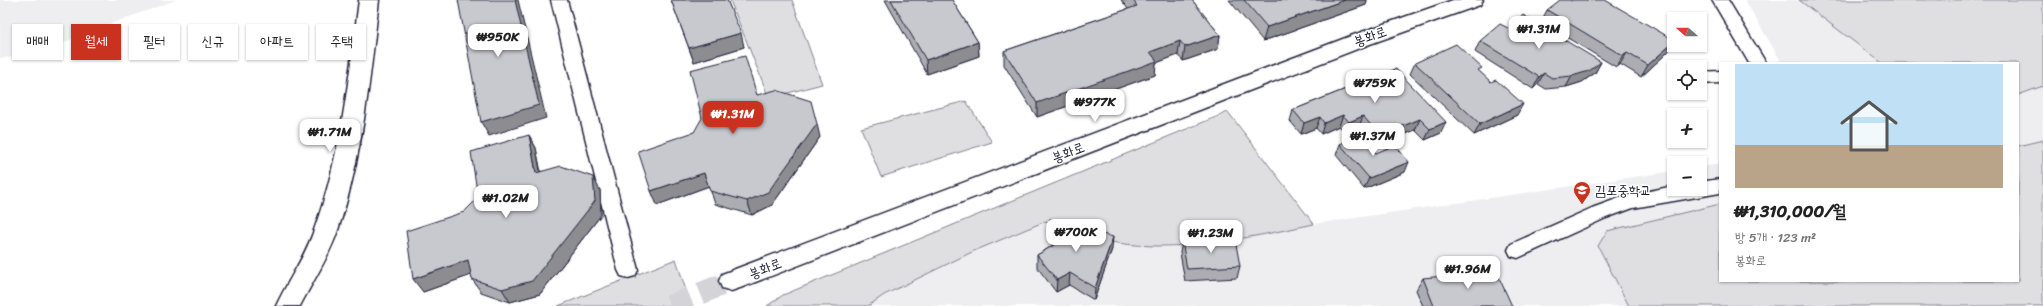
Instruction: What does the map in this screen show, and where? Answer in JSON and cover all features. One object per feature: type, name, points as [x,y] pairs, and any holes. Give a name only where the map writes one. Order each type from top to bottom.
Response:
[{"type":"street","points":[[288,306],[325,232],[340,187],[350,140],[369,0]]},
{"type":"street","name":"봉화로","points":[[731,281],[1363,39],[1473,0]]},
{"type":"lane","points":[[559,0],[628,270]]},
{"type":"lane","points":[[1720,0],[1757,62]]},
{"type":"lane","points":[[1707,78],[1719,77]]},
{"type":"lane","points":[[1518,250],[1600,213],[1632,201],[1719,186]]},
{"type":"shaded area","points":[[0,0],[176,0],[110,24],[71,24],[71,39],[63,43],[63,24],[12,24],[12,57],[0,58]]},
{"type":"shaded area","points":[[730,0],[792,0],[822,84],[769,98]]},
{"type":"shaded area","name":"김포중학교","points":[[1745,0],[2043,0],[2043,306],[868,306],[884,295],[974,251],[1046,221],[1099,240],[1170,247],[1240,239],[1314,224],[1667,172],[1667,196],[1707,196],[1707,166],[1719,164],[1719,282],[2019,282],[2019,62],[1781,62]]},
{"type":"shaded area","points":[[1799,0],[2043,0],[2043,86],[2019,95],[2019,62],[1881,62]]},
{"type":"shaded area","points":[[966,101],[992,142],[881,177],[861,128]]},
{"type":"shaded area","points":[[1228,112],[1314,224],[1234,240],[1154,246],[1093,239],[1046,221],[974,251],[884,295],[868,306],[767,306],[783,295]]},
{"type":"shaded area","points":[[2043,140],[2043,306],[1629,306],[1598,246],[1607,231],[1719,204],[1719,282],[2019,282],[2019,146]]},
{"type":"shaded area","points":[[676,259],[691,306],[558,306]]},
{"type":"building","points":[[458,0],[515,0],[539,105],[481,122]]},
{"type":"building","points":[[671,0],[727,0],[741,33],[689,48]]},
{"type":"building","points":[[891,0],[952,0],[978,42],[926,60]]},
{"type":"building","points":[[1133,0],[1192,0],[1220,35],[1185,47],[1180,41],[1150,52],[1157,61],[1037,103],[1004,51],[1137,6]]},
{"type":"building","points":[[1244,0],[1345,0],[1267,27]]},
{"type":"building","points":[[1560,0],[1605,0],[1667,36],[1667,48],[1648,65],[1627,53],[1623,56],[1547,10]]},
{"type":"building","points":[[1523,15],[1601,62],[1589,71],[1572,76],[1552,78],[1544,73],[1539,77],[1480,41],[1500,24],[1508,28]]},
{"type":"building","points":[[1456,44],[1482,68],[1478,70],[1491,82],[1496,80],[1523,104],[1480,124],[1415,63]]},
{"type":"building","points":[[745,56],[757,95],[776,90],[811,101],[817,124],[768,192],[747,201],[710,191],[704,173],[651,191],[638,151],[694,132],[702,118],[690,70]]},
{"type":"building","points":[[1396,69],[1446,122],[1430,129],[1420,119],[1391,131],[1387,126],[1375,130],[1363,116],[1349,122],[1343,115],[1324,123],[1320,117],[1304,123],[1293,110]]},
{"type":"building","points":[[529,135],[536,173],[561,166],[593,177],[595,201],[532,281],[502,289],[472,279],[468,260],[413,279],[406,231],[464,212],[478,198],[471,152]]},
{"type":"building","points":[[1361,135],[1376,153],[1395,145],[1409,162],[1369,178],[1340,144]]},
{"type":"building","points":[[1050,219],[1113,237],[1095,288],[1070,273],[1057,280],[1037,255],[1054,245]]},
{"type":"building","points":[[1235,239],[1240,266],[1187,269],[1182,241]]},
{"type":"building","points":[[1496,271],[1512,306],[1434,306],[1423,278]]},
{"type":"tunnel","points":[[670,306],[731,281]]},
{"type":"place","name":"김포중학교","points":[[1582,205]]}]
